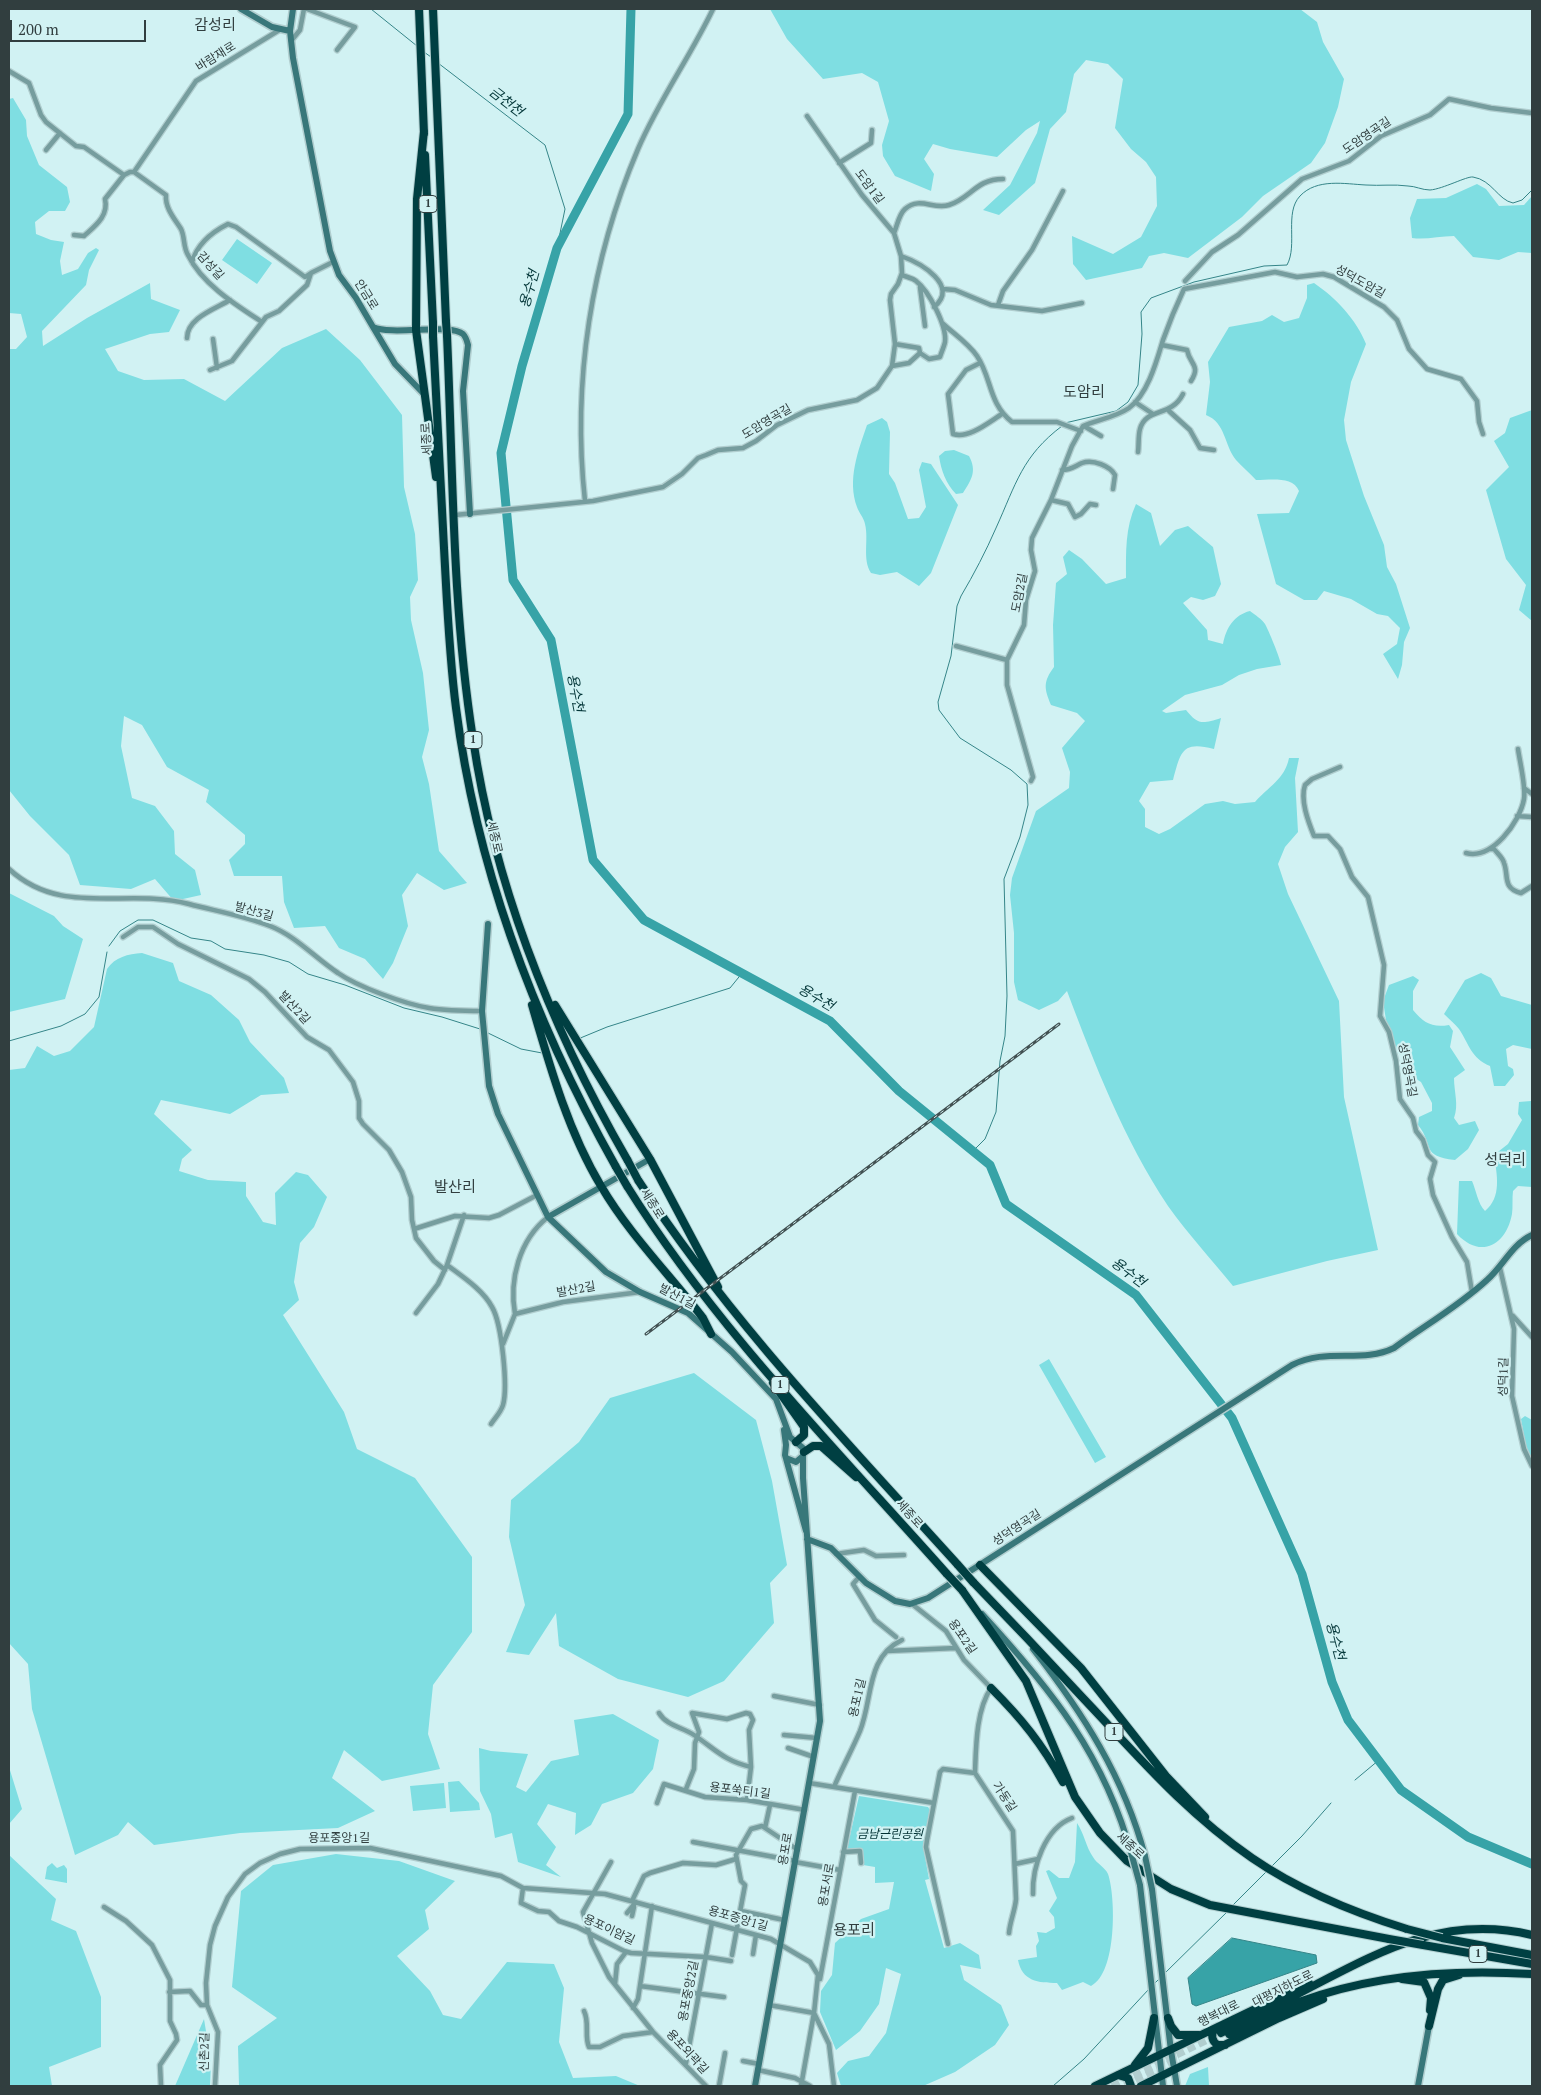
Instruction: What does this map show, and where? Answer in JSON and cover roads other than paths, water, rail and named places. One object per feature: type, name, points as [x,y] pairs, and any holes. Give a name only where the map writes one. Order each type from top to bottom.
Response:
[{"type":"highway","name":"세종로","points":[[418,9],[449,641],[462,748],[488,863],[519,963],[545,1036],[616,1167],[655,1230],[688,1276],[755,1357],[970,1600],[1026,1682],[1068,1784],[1088,1819],[1127,1862],[1171,1889],[1210,1905],[1244,1913],[1532,1964]]},
{"type":"highway","name":"세종로","points":[[433,11],[461,641],[473,742],[501,863],[531,959],[563,1027],[577,1064],[638,1180],[668,1225],[726,1302],[772,1357],[973,1582],[1154,1776],[1207,1824],[1253,1859],[1328,1901],[1407,1929],[1442,1938],[1532,1955]]},
{"type":"highway","points":[[424,131],[417,199],[416,330],[423,393],[443,528]]},
{"type":"highway","points":[[563,1027],[588,1060],[650,1159],[726,1302]]},
{"type":"highway","points":[[545,1036],[551,1073],[579,1143],[602,1188],[703,1318],[711,1334]]},
{"type":"highway","points":[[755,1357],[804,1427],[804,1435],[795,1442]]},
{"type":"highway","points":[[804,1454],[817,1445],[827,1449],[895,1515]]},
{"type":"highway","points":[[980,1565],[1080,1668],[1184,1796],[1240,1849]]},
{"type":"highway","points":[[991,1688],[1020,1717],[1040,1742],[1072,1798],[1088,1819]]},
{"type":"highway","name":"대평지하도로","points":[[1220,2035],[1355,1964],[1414,1938],[1457,1929],[1503,1929],[1532,1935]]},
{"type":"highway","points":[[1387,1978],[1445,1972],[1532,1974]]},
{"type":"highway","points":[[1429,2026],[1438,1988],[1442,1980],[1482,1972]]},
{"type":"highway","points":[[1387,1978],[1424,1982],[1430,1998],[1429,2026]]},
{"type":"highway","name":"행복대로","points":[[1095,2086],[1171,2051],[1278,2018],[1359,1984],[1387,1978]]},
{"type":"highway","points":[[1128,2070],[1136,2064],[1148,2048],[1154,2018]]},
{"type":"highway","points":[[1168,2018],[1178,2035],[1220,2035]]},
{"type":"highway","name":"행복대로","points":[[1141,2086],[1175,2069],[1220,2035]]},
{"type":"highway","points":[[1118,2075],[1128,2078],[1131,2086]]},
{"type":"street","points":[[241,9],[272,27],[290,31]]},
{"type":"street","name":"안금로","points":[[293,9],[290,31],[291,41],[332,262],[373,327],[456,331],[463,334],[468,345],[463,391],[470,514]]},
{"type":"street","points":[[291,41],[300,30],[306,9],[355,26],[338,50]]},
{"type":"street","points":[[585,501],[580,453],[583,359],[601,262],[618,199],[638,150],[672,82],[696,46],[713,9]]},
{"type":"street","name":"바람재로","points":[[134,172],[174,116],[196,81],[281,29]]},
{"type":"street","points":[[9,71],[29,83],[41,115],[60,133],[76,146],[84,147],[124,175]]},
{"type":"street","name":"도암영곡길","points":[[1185,281],[1212,252],[1238,235],[1302,179],[1349,161],[1381,136],[1430,115],[1449,99],[1491,108],[1532,113]]},
{"type":"street","name":"도암1길","points":[[807,116],[873,210],[894,233],[901,256],[902,275]]},
{"type":"street","points":[[839,163],[871,143],[872,130]]},
{"type":"street","points":[[46,150],[60,133]]},
{"type":"street","points":[[74,235],[84,236],[97,224],[106,210],[105,199],[124,175],[134,172]]},
{"type":"street","name":"감성길","points":[[134,172],[166,195],[165,203],[182,232],[184,248],[201,274],[230,300],[262,322]]},
{"type":"street","points":[[894,233],[904,210],[910,206],[922,202],[934,206],[948,205],[961,199],[987,180],[1003,179]]},
{"type":"street","points":[[998,306],[1003,291],[1032,250],[1063,191]]},
{"type":"street","points":[[192,262],[197,250],[208,238],[228,224],[305,277],[332,262]]},
{"type":"street","points":[[901,256],[925,268],[943,289],[944,294],[934,307]]},
{"type":"street","name":"성덕도암길","points":[[1162,345],[1184,290],[1275,272],[1297,277],[1322,274],[1334,277],[1384,306],[1402,328],[1410,350],[1427,369],[1462,378],[1477,401],[1479,422],[1483,434]]},
{"type":"street","points":[[210,370],[232,360],[262,322],[307,285],[311,273]]},
{"type":"street","points":[[895,344],[919,348],[920,353],[929,359],[940,357],[945,342],[942,324],[920,285],[915,280],[902,275]]},
{"type":"street","name":"도암영곡길","points":[[455,515],[585,501],[663,487],[682,474],[698,458],[718,450],[743,448],[777,425],[808,410],[857,400],[877,388],[892,366],[895,344],[890,300],[891,294],[902,275]]},
{"type":"street","points":[[920,285],[925,326]]},
{"type":"street","points":[[943,289],[955,290],[983,303],[1042,311],[1082,303]]},
{"type":"street","points":[[187,338],[187,332],[193,322],[230,300]]},
{"type":"street","points":[[942,324],[969,347],[980,363],[991,395],[1002,414],[1012,422],[1057,422],[1067,426],[1082,428],[1101,436]]},
{"type":"street","points":[[373,327],[395,364],[423,393]]},
{"type":"street","points":[[213,339],[217,368]]},
{"type":"street","points":[[1082,428],[1123,411],[1135,402],[1155,368],[1162,345],[1187,350],[1196,367],[1196,372],[1191,381]]},
{"type":"street","points":[[892,366],[909,363],[920,353]]},
{"type":"street","points":[[980,363],[966,370],[948,394],[953,434],[959,436],[967,433],[1002,414]]},
{"type":"street","points":[[1138,452],[1142,422],[1152,414],[1169,410],[1179,402],[1184,394]]},
{"type":"street","points":[[1135,402],[1152,414]]},
{"type":"street","points":[[1169,410],[1190,430],[1200,448],[1214,450]]},
{"type":"street","name":"도암2길","points":[[1032,781],[1033,778],[1007,685],[1007,660],[1024,625],[1026,600],[1034,571],[1031,550],[1032,538],[1051,500],[1062,470],[1082,428]]},
{"type":"street","points":[[1062,470],[1070,470],[1084,463],[1106,466],[1112,469],[1115,475],[1113,489]]},
{"type":"street","points":[[1051,500],[1068,504],[1075,517],[1081,514],[1090,504],[1096,504]]},
{"type":"street","points":[[956,646],[1007,660]]},
{"type":"street","points":[[1466,853],[1477,854],[1490,849],[1517,816],[1524,798],[1518,749]]},
{"type":"street","name":"성덕영곡길","points":[[912,1604],[928,1598],[1305,1358],[1384,1353],[1472,1292],[1467,1262],[1452,1237],[1433,1195],[1430,1179],[1435,1162],[1428,1155],[1423,1140],[1416,1131],[1412,1115],[1400,1099],[1396,1062],[1389,1032],[1380,1016],[1384,965],[1368,897],[1352,877],[1344,855],[1336,842],[1328,836],[1314,836],[1305,806],[1304,788],[1308,781],[1340,767]]},
{"type":"street","points":[[1524,788],[1532,794]]},
{"type":"street","points":[[1517,816],[1532,817]]},
{"type":"street","points":[[1490,849],[1494,849],[1504,862],[1506,884],[1521,893],[1532,886]]},
{"type":"street","name":"발산3길","points":[[9,869],[28,884],[50,895],[76,898],[169,900],[254,921],[270,926],[292,937],[320,961],[353,982],[421,1006],[482,1011]]},
{"type":"street","name":"발산1길","points":[[488,924],[482,1011],[486,1071],[493,1102],[548,1217],[606,1272],[640,1292],[688,1313],[766,1386],[782,1411]]},
{"type":"street","name":"발산2길","points":[[123,937],[138,927],[153,927],[178,944],[249,979],[265,992],[307,1037],[329,1050],[353,1082],[359,1101],[359,1118],[390,1150],[402,1172],[411,1197],[414,1229],[424,1249],[446,1268],[474,1287],[492,1306],[499,1326],[505,1392],[503,1406],[491,1424]]},
{"type":"street","points":[[548,1217],[650,1159]]},
{"type":"street","points":[[414,1229],[439,1219],[464,1215],[489,1218],[499,1215],[537,1195]]},
{"type":"street","points":[[416,1313],[438,1284],[446,1268],[464,1215]]},
{"type":"street","name":"발산2길","points":[[502,1348],[515,1314],[512,1288],[526,1242],[548,1217]]},
{"type":"street","points":[[1472,1292],[1500,1268],[1521,1240],[1532,1235]]},
{"type":"street","name":"성덕1길","points":[[1500,1268],[1512,1315],[1514,1358],[1512,1396],[1524,1449],[1532,1466]]},
{"type":"street","name":"발산2길","points":[[515,1314],[563,1302],[640,1292]]},
{"type":"street","name":"성덕1길","points":[[1512,1315],[1532,1337]]},
{"type":"street","points":[[782,1411],[787,1431],[795,1442],[800,1444],[804,1454],[807,1536]]},
{"type":"street","points":[[782,1411],[786,1445],[784,1450],[807,1536]]},
{"type":"street","points":[[786,1445],[795,1442]]},
{"type":"street","points":[[786,1458],[796,1462],[804,1454]]},
{"type":"street","name":"용포2길","points":[[807,1536],[830,1548],[859,1577],[895,1601],[912,1604],[946,1630],[964,1660],[991,1688]]},
{"type":"street","name":"용포로","points":[[755,2086],[817,1738],[820,1705],[807,1536]]},
{"type":"street","points":[[836,1554],[864,1550],[876,1556],[904,1555]]},
{"type":"street","points":[[859,1577],[853,1584],[875,1620],[896,1637]]},
{"type":"street","points":[[970,1600],[1022,1657],[1054,1696],[1076,1729],[1110,1792],[1140,1885],[1158,2057],[1163,2086]]},
{"type":"street","points":[[996,1606],[1033,1649],[1088,1724],[1122,1788],[1145,1856],[1152,1889],[1171,2051],[1177,2086]]},
{"type":"street","points":[[902,1640],[889,1646],[887,1651],[956,1648]]},
{"type":"street","name":"용포1길","points":[[834,1787],[860,1730],[869,1687],[876,1668],[882,1654],[887,1651]]},
{"type":"street","points":[[948,1944],[926,1848],[940,1772],[943,1769],[975,1773],[978,1730],[985,1696],[991,1688]]},
{"type":"street","points":[[774,1696],[820,1705]]},
{"type":"street","points":[[659,1713],[666,1722],[698,1738],[726,1759],[751,1767]]},
{"type":"street","points":[[686,1789],[694,1769],[695,1743],[699,1732],[692,1713],[727,1719],[746,1713],[750,1714],[753,1720],[749,1730],[751,1767],[747,1800]]},
{"type":"street","points":[[784,1734],[817,1738]]},
{"type":"street","points":[[788,1748],[814,1757]]},
{"type":"street","name":"가동길","points":[[975,1773],[1011,1826],[1015,1864],[1016,1908],[1010,1919],[1009,1933]]},
{"type":"street","points":[[809,1783],[934,1803]]},
{"type":"street","name":"용포쑥티1길","points":[[658,1803],[664,1784],[686,1789],[693,1794],[705,1797],[747,1800],[805,1810]]},
{"type":"street","name":"용포서로","points":[[819,1982],[855,1791]]},
{"type":"street","points":[[765,1828],[770,1804]]},
{"type":"street","points":[[1033,1894],[1032,1879],[1040,1850],[1064,1820],[1072,1818]]},
{"type":"street","points":[[732,1955],[746,1885],[741,1881],[736,1859],[738,1851],[751,1829],[762,1826],[798,1850]]},
{"type":"street","points":[[693,1842],[840,1870]]},
{"type":"street","name":"용포중앙1길","points":[[207,2005],[206,1983],[210,1945],[220,1912],[245,1874],[260,1862],[300,1849],[370,1848],[502,1876],[523,1888],[569,1893],[594,1892],[737,1929],[780,1944]]},
{"type":"street","points":[[844,1852],[860,1851],[861,1863]]},
{"type":"street","points":[[632,1916],[634,1903],[644,1876],[683,1863],[709,1866],[736,1859]]},
{"type":"street","points":[[1015,1864],[1038,1859]]},
{"type":"street","points":[[594,1892],[611,1862]]},
{"type":"street","name":"용포이암길","points":[[523,1888],[521,1903],[526,1907],[550,1912],[559,1921],[588,1932],[626,1952],[708,1957],[730,1961]]},
{"type":"street","name":"용포외곽길","points":[[594,1892],[583,1912],[588,1932],[602,1966],[653,2032],[686,2063],[706,2086]]},
{"type":"street","points":[[627,1913],[634,1903]]},
{"type":"street","points":[[633,2008],[640,1986],[652,1906]]},
{"type":"street","points":[[104,1907],[126,1921],[152,1944],[170,1980],[170,2021],[177,2040],[160,2065],[161,2086]]},
{"type":"street","points":[[740,1911],[784,1920]]},
{"type":"street","name":"용포중앙2길","points":[[686,2063],[708,1957],[712,1923]]},
{"type":"street","points":[[753,1954],[756,1935]]},
{"type":"street","points":[[780,1944],[810,1962],[818,1975],[819,1982],[802,2084]]},
{"type":"street","points":[[615,1985],[617,1964],[626,1952]]},
{"type":"street","points":[[640,1986],[724,1997]]},
{"type":"street","points":[[169,1992],[190,1991],[201,2005],[207,2005]]},
{"type":"street","name":"신촌2길","points":[[207,2005],[218,2032],[215,2086]]},
{"type":"street","points":[[769,2005],[814,2013]]},
{"type":"street","name":"용포외곽길","points":[[584,2011],[588,2023],[587,2043],[589,2047],[600,2047],[623,2036],[653,2032]]},
{"type":"street","points":[[814,2013],[829,2044],[834,2086]]},
{"type":"street","points":[[1418,2086],[1429,2026]]},
{"type":"street","points":[[719,2086],[725,2053]]},
{"type":"street","points":[[743,2061],[810,2086]]},
{"type":"waterway","name":"금천천","points":[[371,9],[417,46]]},
{"type":"waterway","name":"용수천","points":[[631,9],[628,114],[557,248],[522,366],[501,453],[513,580],[551,640],[593,860],[644,920],[830,1021],[899,1091],[990,1165],[1006,1204],[1136,1295],[1232,1418],[1302,1574],[1332,1682],[1348,1720],[1401,1790],[1468,1837],[1532,1864]]},
{"type":"waterway","name":"금천천","points":[[424,52],[431,57]]},
{"type":"waterway","name":"금천천","points":[[438,63],[545,145],[565,209],[557,248]]},
{"type":"waterway","points":[[1065,423],[1116,411],[1128,402],[1138,385],[1142,334],[1141,312],[1151,298],[1194,282],[1264,266],[1287,265],[1290,257],[1295,203],[1307,190],[1331,183],[1403,185],[1430,190],[1473,177],[1485,182],[1503,198],[1513,203],[1522,200],[1532,190]]},
{"type":"waterway","points":[[972,1152],[985,1139],[996,1112],[1000,1061],[1005,1036],[1007,996],[1004,879],[1020,837],[1028,805],[1027,784],[1011,770],[960,738],[939,710],[938,702],[951,656],[957,606],[961,596],[988,545],[1015,484],[1029,460],[1048,437],[1062,426]]},
{"type":"waterway","points":[[109,946],[120,931],[138,920],[153,920],[191,938],[211,941],[225,949],[264,955],[289,962],[308,974],[345,985],[404,1008],[480,1029]]},
{"type":"waterway","points":[[9,1041],[61,1026],[85,1014],[99,997],[107,952]]},
{"type":"waterway","points":[[578,1039],[607,1027],[730,988],[743,972]]},
{"type":"waterway","points":[[486,1032],[521,1049],[542,1053]]},
{"type":"waterway","points":[[1355,1780],[1379,1760]]},
{"type":"waterway","points":[[1272,1866],[1331,1803]]},
{"type":"waterway","points":[[1233,1905],[1267,1871]]},
{"type":"waterway","points":[[1164,1974],[1227,1912]]},
{"type":"waterway","points":[[1153,1985],[1159,1979]]},
{"type":"waterway","points":[[1053,2086],[1084,2059],[1149,1989]]},
{"type":"tunnel","points":[[1112,2086],[1221,2033]]},
{"type":"tunnel","points":[[1125,2086],[1179,2059]]},
{"type":"railway","points":[[646,1334],[1059,1024]]},
{"type":"district","name":"감성리","points":[[215,26]]},
{"type":"district","name":"도암리","points":[[1084,393]]},
{"type":"district","name":"성덕리","points":[[1505,1161]]},
{"type":"district","name":"발산리","points":[[455,1188]]},
{"type":"district","name":"용포리","points":[[854,1931]]},
{"type":"park label","name":"금남근린공원","points":[[890,1835]]}]
